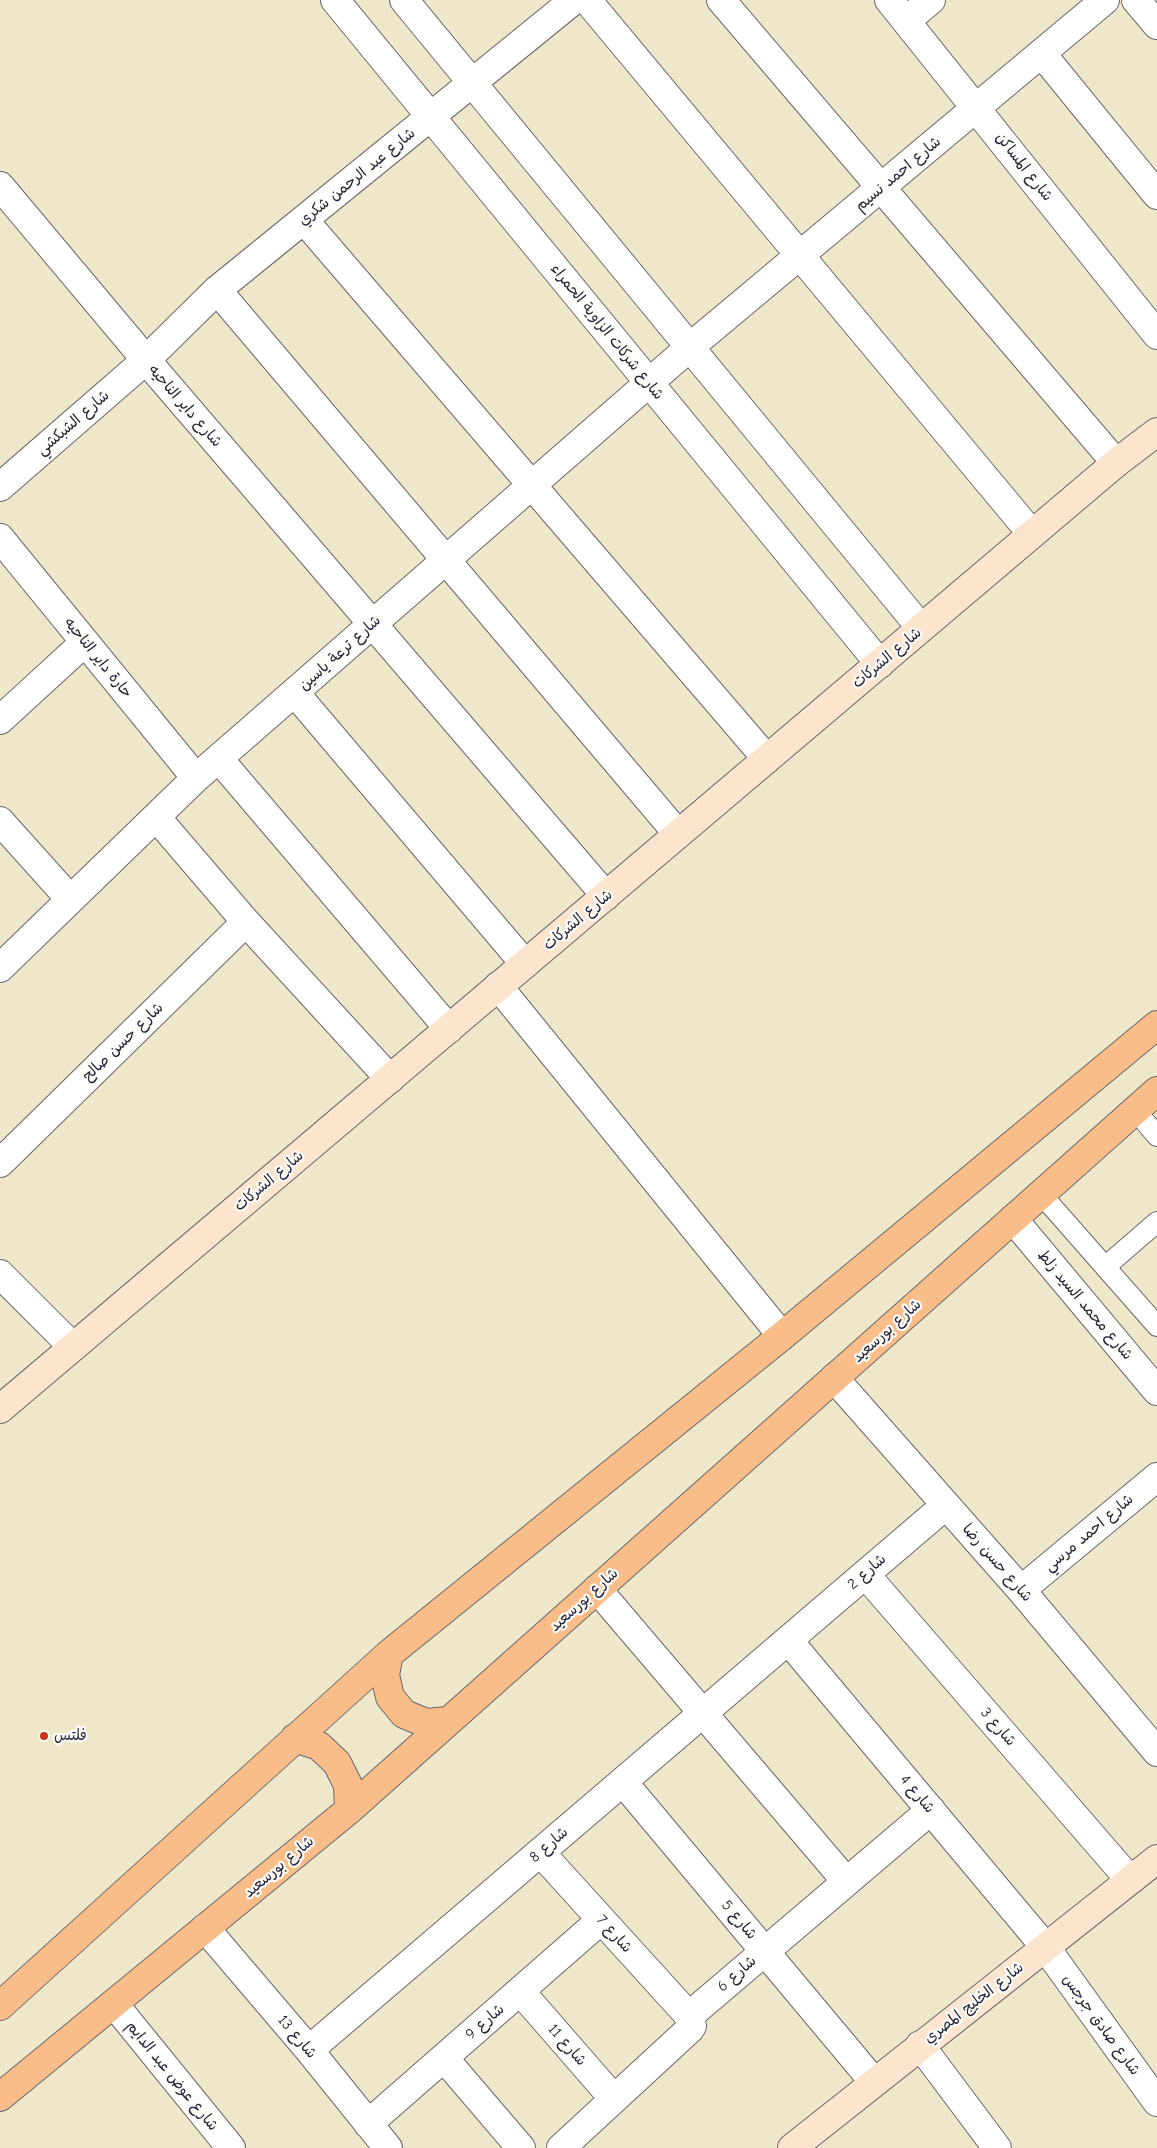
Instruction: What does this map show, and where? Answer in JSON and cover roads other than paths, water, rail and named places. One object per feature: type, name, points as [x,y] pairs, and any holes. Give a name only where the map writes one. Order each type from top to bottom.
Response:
[{"type":"main road","name":"شارع الشركات","points":[[0,1409],[1116,463],[1157,432]]},
{"type":"main road","points":[[0,2006],[389,1654],[782,1336],[1157,1025]]},
{"type":"main road","name":"شارع بورسعيد","points":[[0,2097],[349,1810],[1157,1091]]},
{"type":"main road","points":[[389,1654],[385,1675],[388,1690],[390,1697],[404,1714],[426,1723],[448,1721]]},
{"type":"main road","points":[[295,1738],[319,1746],[338,1762],[348,1785],[349,1810]]},
{"type":"main road","name":"شارع الخليج المصري","points":[[792,2148],[1157,1858]]},
{"type":"street","name":"شارع شركات الزاوية الحمراء","points":[[335,0],[880,664]]},
{"type":"street","points":[[404,0],[921,628]]},
{"type":"street","name":"شارع عبد الرحمن شكري","points":[[146,360],[217,290],[574,0]]},
{"type":"street","points":[[587,0],[1032,534]]},
{"type":"street","points":[[721,0],[1116,463]]},
{"type":"street","name":"شارع المساكن","points":[[889,0],[1157,335]]},
{"type":"street","points":[[906,21],[931,0]]},
{"type":"street","name":"شارع احمد نسيم","points":[[690,347],[977,109],[1105,0]]},
{"type":"street","points":[[1136,0],[1157,25]]},
{"type":"street","points":[[1042,54],[1157,195]]},
{"type":"street","name":"شارع داير الناحيه","points":[[0,186],[146,360],[606,896]]},
{"type":"street","points":[[304,220],[767,759]]},
{"type":"street","points":[[217,290],[678,834]]},
{"type":"street","name":"شارع ترعة ياسين","points":[[0,968],[196,778],[690,347]]},
{"type":"street","name":"شارع الشبكشي","points":[[0,487],[146,360]]},
{"type":"street","name":"حارة داير الناحيه","points":[[0,538],[196,778]]},
{"type":"street","points":[[0,720],[85,642]]},
{"type":"street","points":[[295,693],[525,964]]},
{"type":"street","points":[[219,759],[449,1029]]},
{"type":"street","points":[[156,817],[246,922],[390,1079]]},
{"type":"street","points":[[0,821],[70,899]]},
{"type":"street","name":"شارع حسن صالح","points":[[0,1163],[246,922]]},
{"type":"street","points":[[498,986],[782,1336]]},
{"type":"street","name":"شارع محمد السيد زلط","points":[[1013,1219],[1157,1390]]},
{"type":"street","points":[[0,1274],[73,1347]]},
{"type":"street","name":"شارع حسن رضا","points":[[834,1378],[1021,1590],[1157,1752]]},
{"type":"street","name":"شارع احمد مرسي","points":[[1021,1590],[1157,1477]]},
{"type":"street","name":"شارع 2","points":[[788,1640],[946,1505]]},
{"type":"street","name":"شارع 3","points":[[865,1574],[1130,1880]]},
{"type":"street","points":[[597,1589],[846,1881]]},
{"type":"street","name":"شارع 8","points":[[309,2050],[788,1640]]},
{"type":"street","name":"شارع 4","points":[[788,1640],[1046,1948]]},
{"type":"street","name":"شارع 5","points":[[623,1782],[874,2082]]},
{"type":"street","name":"شارع 6","points":[[688,2016],[930,1810]]},
{"type":"street","name":"شارع 7","points":[[540,1852],[688,2016]]},
{"type":"street","name":"شارع 9","points":[[368,2124],[601,1920]]},
{"type":"street","name":"شارع 13","points":[[205,1928],[309,2050],[388,2148]]},
{"type":"street","name":"شارع صادق جرجس","points":[[1046,1948],[1157,2102]]},
{"type":"street","name":"شارع 11","points":[[520,1991],[614,2100]]},
{"type":"street","name":"شارع عوض عبد الدايم","points":[[114,2004],[231,2148]]},
{"type":"street","points":[[561,2148],[690,2030],[692,2026],[688,2016]]},
{"type":"street","points":[[920,2045],[997,2148]]},
{"type":"street","points":[[444,2058],[521,2148]]},
{"type":"lane","points":[[1135,1110],[1157,1136]]},
{"type":"lane","points":[[1041,1194],[1157,1326]]},
{"type":"lane","points":[[1105,1267],[1157,1222]]},
{"type":"place","name":"فلتس","points":[[44,1736]]}]
